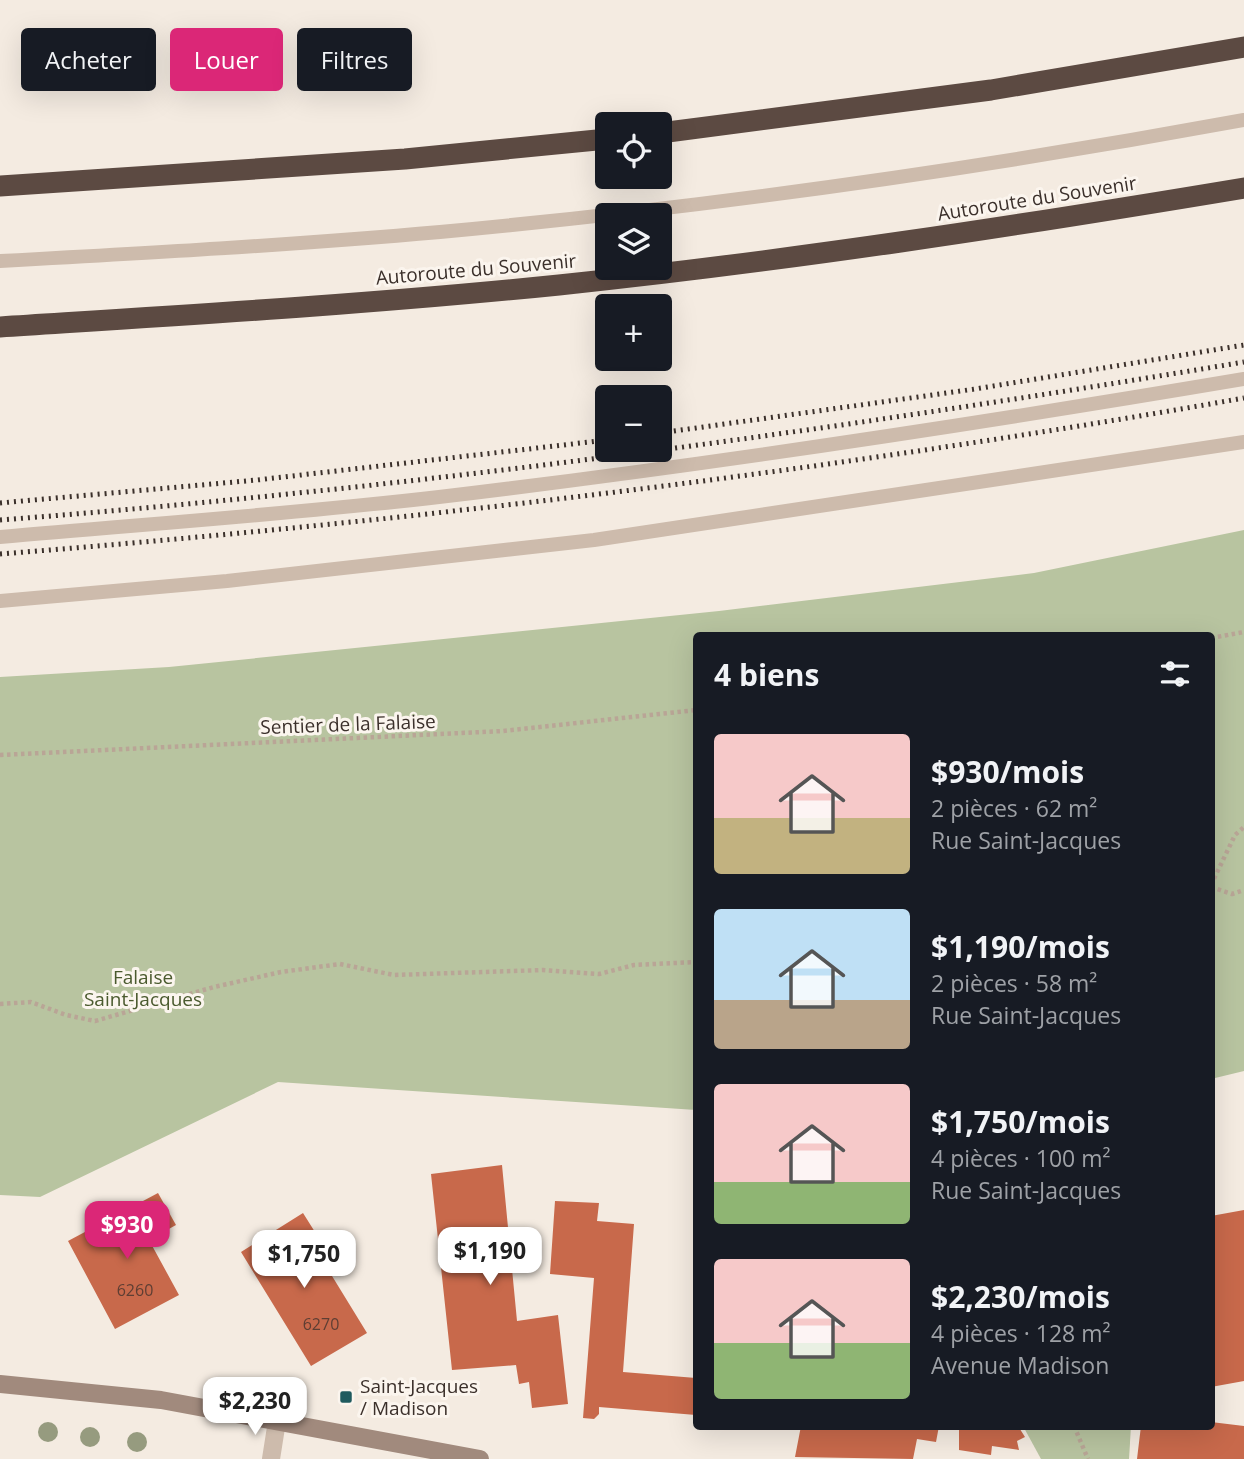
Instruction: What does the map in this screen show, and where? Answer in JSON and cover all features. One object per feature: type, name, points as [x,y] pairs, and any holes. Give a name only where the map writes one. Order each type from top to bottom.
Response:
[{"type":"highway","points":[[672,131],[991,90],[1244,47]]},
{"type":"highway","points":[[0,186],[393,160],[595,140]]},
{"type":"highway","name":"Autoroute du Souvenir","points":[[0,327],[264,310],[569,284],[897,243],[1244,188]]},
{"type":"main road","points":[[0,1384],[94,1391],[277,1420],[480,1459]]},
{"type":"street","points":[[271,1459],[277,1420]]},
{"type":"lane","points":[[0,261],[328,241],[685,206],[1075,149],[1244,120]]},
{"type":"lane","points":[[0,537],[424,498],[625,473],[930,431],[1244,379]]},
{"type":"lane","points":[[0,601],[227,581],[594,540],[1244,442]]},
{"type":"path","points":[[1215,637],[1244,632]]},
{"type":"path","name":"Sentier de la Falaise","points":[[0,755],[503,731],[693,710]]},
{"type":"path","points":[[1215,878],[1235,835],[1244,827]]},
{"type":"path","points":[[1215,887],[1233,894],[1244,890]]},
{"type":"path","points":[[0,1004],[31,1002],[66,1015],[96,1021],[227,984],[340,964],[408,975],[543,970],[599,974],[634,965],[693,962]]},
{"type":"path","points":[[1076,1430],[1088,1459]]},
{"type":"green space","name":"Falaise Saint-Jacques","points":[[1244,530],[1244,1071],[1215,1078],[1215,632],[693,632],[693,1110],[278,1082],[40,1197],[0,1195],[0,677],[169,667],[719,611],[1034,573]]},
{"type":"green space","points":[[1025,1430],[1131,1430],[1129,1459],[1041,1459]]},
{"type":"building","points":[[502,1165],[517,1321],[558,1315],[568,1404],[532,1408],[529,1382],[519,1384],[516,1365],[452,1370],[431,1174]]},
{"type":"building","points":[[158,1193],[176,1225],[149,1240],[179,1295],[115,1329],[68,1241]]},
{"type":"building","points":[[555,1201],[599,1203],[597,1221],[634,1224],[623,1372],[693,1378],[693,1415],[599,1407],[599,1414],[594,1419],[583,1418],[594,1278],[550,1274]]},
{"type":"building","points":[[1244,1210],[1244,1381],[1215,1386],[1215,1215]]},
{"type":"building","points":[[303,1213],[320,1240],[313,1245],[367,1333],[311,1366],[241,1252]]},
{"type":"building","points":[[1215,1422],[1244,1426],[1244,1459],[1137,1459],[1141,1430],[1215,1430]]},
{"type":"building","points":[[800,1430],[938,1430],[936,1442],[917,1439],[913,1459],[795,1457]]},
{"type":"building","points":[[959,1430],[1021,1430],[1025,1437],[1017,1441],[1019,1450],[992,1446],[991,1455],[959,1450]]},
{"type":"railway","points":[[672,431],[975,389],[1244,345]]},
{"type":"railway","points":[[0,520],[312,492],[624,455],[934,411],[1244,362]]},
{"type":"railway","points":[[0,554],[312,526],[624,491],[934,449],[1244,398]]},
{"type":"railway","points":[[0,503],[257,480],[595,441]]},
{"type":"place","name":"Saint-Jacques / Madison","points":[[346,1397]]}]
